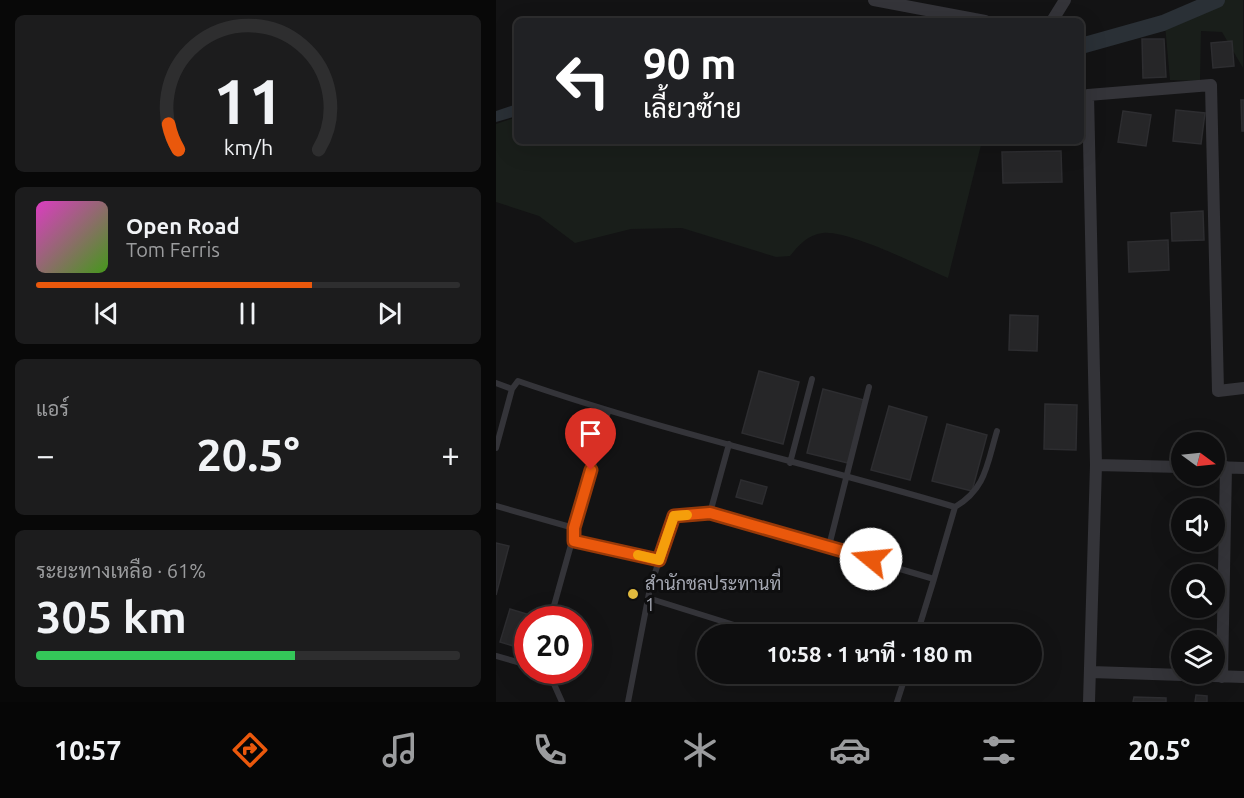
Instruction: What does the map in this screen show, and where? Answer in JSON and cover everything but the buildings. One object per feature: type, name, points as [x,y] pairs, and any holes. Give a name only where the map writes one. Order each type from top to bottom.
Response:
[{"type":"street","points":[[874,0],[969,18]]},
{"type":"street","points":[[1054,18],[1065,0]]},
{"type":"street","points":[[1089,702],[1096,465],[1088,95],[1211,85],[1218,390],[1243,388]]},
{"type":"street","points":[[1096,465],[1171,466]]},
{"type":"street","points":[[1225,467],[1243,468]]},
{"type":"street","points":[[1220,486],[1222,630]]},
{"type":"street","points":[[1091,672],[1171,675]]},
{"type":"street","points":[[1225,677],[1243,677]]},
{"type":"lane","points":[[790,463],[812,379]]},
{"type":"lane","points":[[496,448],[512,390],[518,381],[608,412],[729,444],[790,463],[847,475],[955,507]]},
{"type":"lane","points":[[496,383],[512,390]]},
{"type":"lane","points":[[829,546],[869,387]]},
{"type":"lane","points":[[554,606],[608,412]]},
{"type":"lane","points":[[920,624],[955,507],[974,494],[984,474],[997,431]]},
{"type":"lane","points":[[710,513],[729,444]]},
{"type":"lane","points":[[496,506],[574,528]]},
{"type":"lane","points":[[628,702],[648,598],[674,516],[710,513],[829,546],[934,579]]},
{"type":"lane","points":[[574,541],[659,560]]},
{"type":"lane","points":[[648,598],[731,624]]},
{"type":"lane","points":[[496,656],[514,661]]},
{"type":"lane","points":[[554,684],[562,702]]},
{"type":"lane","points":[[897,702],[903,684]]},
{"type":"shaded area","points":[[1197,0],[1243,0],[1243,68],[1222,32],[1201,31],[1200,81],[1170,80],[1165,25]]},
{"type":"shaded area","points":[[514,105],[514,117],[496,122],[496,111]]},
{"type":"shaded area","points":[[514,118],[514,144],[981,144],[948,278],[867,243],[835,234],[823,233],[812,236],[800,244],[790,256],[776,257],[682,228],[631,229],[575,243],[539,216],[496,202],[496,124]]},
{"type":"waterway","points":[[1084,45],[1163,23],[1217,0]]},
{"type":"slow traffic","points":[[638,555],[659,560],[674,516],[687,515]]},
{"type":"place","name":"สำนักชลประทานที่ 1","points":[[633,594]]},
{"type":"route","points":[[591,470],[574,528],[574,541],[659,560],[674,516],[710,513],[871,559]]}]
